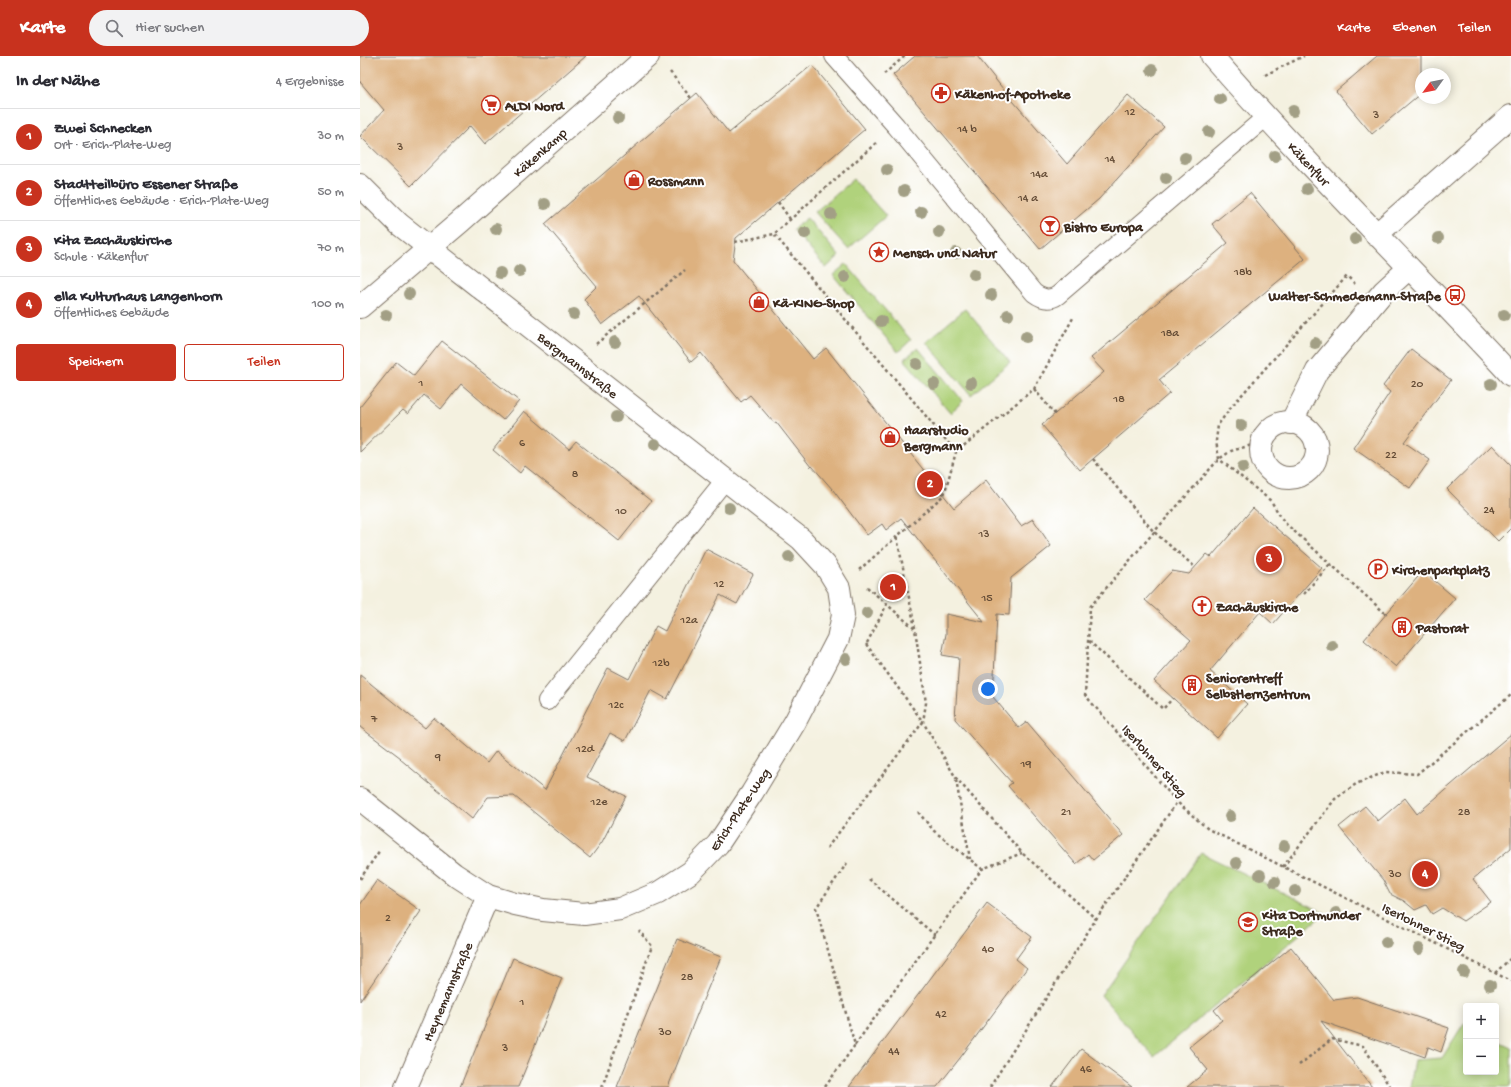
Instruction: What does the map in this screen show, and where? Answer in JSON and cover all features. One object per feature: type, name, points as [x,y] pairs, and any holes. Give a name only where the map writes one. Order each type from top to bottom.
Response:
[{"type":"street","name":"Käkenkamp","points":[[360,307],[648,56]]},
{"type":"street","name":"Käkenflur","points":[[1212,56],[1266,117],[1376,235],[1444,303],[1511,375]]},
{"type":"street","points":[[1376,235],[1511,116]]},
{"type":"street","name":"Bergmannstraße","points":[[360,185],[399,224],[801,539]]},
{"type":"street","points":[[1292,423],[1317,371],[1374,303],[1410,268]]},
{"type":"street","points":[[1282,423],[1300,425],[1308,430],[1314,437],[1317,446],[1314,463],[1308,471],[1300,476],[1283,478],[1274,474],[1267,468],[1261,451],[1262,442],[1267,433],[1282,423]]},
{"type":"street","name":"Erich-Plate-Weg","points":[[360,799],[454,874],[488,896],[514,904],[550,911],[584,914],[620,909],[658,893],[690,872],[718,844],[752,793],[795,722],[838,639],[843,615],[839,588],[825,564],[801,539]]},
{"type":"street","name":"Heynemannstraße","points":[[406,1087],[488,896]]},
{"type":"lane","points":[[834,56],[896,126],[1034,293],[1043,298],[1050,299],[1058,295],[1266,117]]},
{"type":"lane","points":[[547,701],[725,480]]},
{"type":"path","points":[[1239,87],[1304,56]]},
{"type":"path","points":[[667,68],[691,98]]},
{"type":"path","points":[[735,242],[774,234],[896,126]]},
{"type":"path","points":[[778,202],[790,219]]},
{"type":"path","points":[[774,234],[956,452]]},
{"type":"path","points":[[574,362],[685,270]]},
{"type":"path","points":[[1374,303],[1347,276],[1231,406],[1218,425],[1216,441],[1220,459],[1271,501],[1284,522],[1386,614]]},
{"type":"path","points":[[854,575],[944,495],[956,452],[1034,389],[1071,319]]},
{"type":"path","points":[[1034,389],[1055,414]]},
{"type":"path","name":"Iserlohner Stieg","points":[[1262,442],[1231,451],[1220,459],[1154,532],[1090,607],[1085,695],[1177,802],[1208,829],[1511,981]]},
{"type":"path","points":[[1093,459],[1154,532],[1195,567]]},
{"type":"path","points":[[827,848],[923,722],[926,704],[915,629],[897,537]]},
{"type":"path","points":[[1304,594],[1330,564]]},
{"type":"path","points":[[865,585],[915,629]]},
{"type":"path","points":[[867,644],[887,604]]},
{"type":"path","points":[[838,639],[867,644],[923,722],[956,778],[1022,853],[1096,918]]},
{"type":"path","points":[[1088,640],[1163,709],[1173,698]]},
{"type":"path","points":[[1283,867],[1335,799],[1356,784],[1385,772],[1416,774],[1511,695]]},
{"type":"path","points":[[956,778],[970,860]]},
{"type":"path","points":[[990,1087],[1096,918],[1177,802]]},
{"type":"path","points":[[918,812],[934,831],[982,869]]},
{"type":"path","points":[[360,879],[396,829]]},
{"type":"path","points":[[825,1087],[982,869],[1022,853]]},
{"type":"path","points":[[847,863],[816,908],[855,1045]]},
{"type":"path","points":[[869,879],[935,935]]},
{"type":"path","points":[[602,1087],[652,946],[620,909]]},
{"type":"path","points":[[1496,974],[1511,958]]},
{"type":"path","points":[[1299,1065],[1332,1039],[1355,1044],[1363,1046],[1390,1087]]},
{"type":"green space","points":[[853,179],[886,216],[848,249],[815,212]]},
{"type":"green space","points":[[807,218],[839,256],[826,268],[793,229]]},
{"type":"green space","points":[[846,264],[911,340],[898,352],[833,275]]},
{"type":"green space","points":[[965,309],[1010,362],[971,395],[926,342]]},
{"type":"green space","points":[[918,348],[963,401],[950,413],[904,359]]},
{"type":"green space","points":[[1201,853],[1325,913],[1154,1057],[1101,995]]},
{"type":"green space","points":[[1463,1025],[1463,1075],[1499,1075],[1499,1041],[1511,1047],[1511,1084],[1509,1087],[1409,1087],[1414,1060],[1442,1058]]},
{"type":"building","points":[[360,56],[586,56],[485,144],[470,126],[411,186],[360,136],[384,110],[360,82]]},
{"type":"building","points":[[915,56],[977,56],[1007,94],[1067,164],[1128,95],[1164,127],[1099,199],[1040,249],[893,75]]},
{"type":"building","points":[[1377,56],[1421,56],[1421,68],[1415,68],[1415,98],[1372,134],[1336,91]]},
{"type":"building","points":[[812,65],[865,129],[736,238],[733,260],[813,359],[826,348],[954,508],[986,480],[1021,526],[1033,519],[1051,546],[1011,578],[1009,615],[997,614],[993,697],[1019,728],[1027,722],[1123,835],[1093,860],[1088,854],[1076,864],[1008,786],[1012,783],[955,719],[959,658],[942,655],[946,634],[946,614],[984,622],[901,518],[886,530],[882,524],[867,535],[833,490],[812,466],[811,467],[776,422],[774,423],[750,395],[741,402],[701,353],[691,362],[639,296],[602,325],[584,299],[597,286],[545,224],[697,93],[729,133]]},
{"type":"building","points":[[1250,193],[1305,259],[1159,380],[1170,393],[1080,470],[1042,425],[1104,372],[1091,358],[1228,243],[1212,224]]},
{"type":"building","points":[[442,341],[519,401],[503,420],[461,384],[441,409],[424,395],[408,414],[403,410],[360,452],[360,407],[396,362],[414,376]]},
{"type":"building","points":[[1411,349],[1451,380],[1404,442],[1430,460],[1410,488],[1353,448],[1390,392],[1383,386]]},
{"type":"building","points":[[524,411],[569,449],[576,441],[651,501],[619,541],[525,466],[520,473],[493,450]]},
{"type":"building","points":[[1492,445],[1511,465],[1511,528],[1498,541],[1447,489]]},
{"type":"building","points":[[1253,508],[1322,568],[1273,624],[1260,612],[1210,671],[1247,704],[1217,738],[1154,681],[1191,640],[1145,600],[1172,571],[1189,574],[1207,554],[1211,557]]},
{"type":"building","points":[[706,549],[753,574],[737,604],[720,595],[667,699],[651,690],[625,741],[610,733],[587,777],[626,796],[602,842],[590,858],[514,796],[488,797],[472,819],[400,759],[401,758],[360,727],[360,675],[425,728],[434,718],[487,763],[496,751],[545,790],[608,668],[629,679],[656,626],[665,631]]},
{"type":"building","name":"Pastorat","points":[[1423,571],[1455,598],[1396,667],[1364,640]]},
{"type":"building","points":[[1511,734],[1511,848],[1473,879],[1491,902],[1463,921],[1442,908],[1432,914],[1426,905],[1415,910],[1404,901],[1390,894],[1383,880],[1339,827],[1365,806],[1378,821],[1405,798],[1417,814]]},
{"type":"building","points":[[377,880],[421,911],[360,1001],[360,905]]},
{"type":"building","points":[[987,903],[1032,937],[1016,959],[1027,968],[960,1058],[937,1087],[849,1087]]},
{"type":"building","points":[[677,939],[721,957],[668,1087],[617,1087]]},
{"type":"building","points":[[1291,947],[1334,1000],[1357,997],[1449,1028],[1441,1052],[1428,1047],[1425,1057],[1321,1021],[1372,1087],[1187,1087],[1208,1070],[1189,1047],[1222,1020],[1214,1010]]},
{"type":"building","points":[[513,958],[562,978],[518,1087],[460,1087]]},
{"type":"building","points":[[1081,1049],[1132,1087],[1052,1087]]},
{"type":"place","name":"Käkenhof-Apotheke","points":[[941,93]]},
{"type":"place","name":"ALDI Nord","points":[[491,105]]},
{"type":"place","name":"Rossmann","points":[[634,180]]},
{"type":"place","name":"Bistro Europa","points":[[1050,226]]},
{"type":"place","name":"Mensch und Natur","points":[[879,252]]},
{"type":"place","name":"Walter-Schmedemann-Straße","points":[[1455,295]]},
{"type":"place","name":"Kä-KING-Shop","points":[[759,302]]},
{"type":"place","name":"Haarstudio Bergmann","points":[[890,437]]},
{"type":"place","name":"Stadtteilbüro Essener Straße","points":[[930,484]]},
{"type":"place","name":"Kita Zachäuskirche","points":[[1269,559]]},
{"type":"place","name":"Kirchenparkplatz","points":[[1378,569]]},
{"type":"place","name":"Zwei Schnecken","points":[[893,587]]},
{"type":"place","name":"Zachäuskirche","points":[[1202,606]]},
{"type":"place","name":"Pastorat","points":[[1402,627]]},
{"type":"place","name":"Seniorentreff Selbstlernzentrum","points":[[1192,685]]},
{"type":"place","name":"ella Kulturhaus Langenhorn","points":[[1425,874]]},
{"type":"place","name":"Kita Dortmunder Straße","points":[[1248,922]]}]
